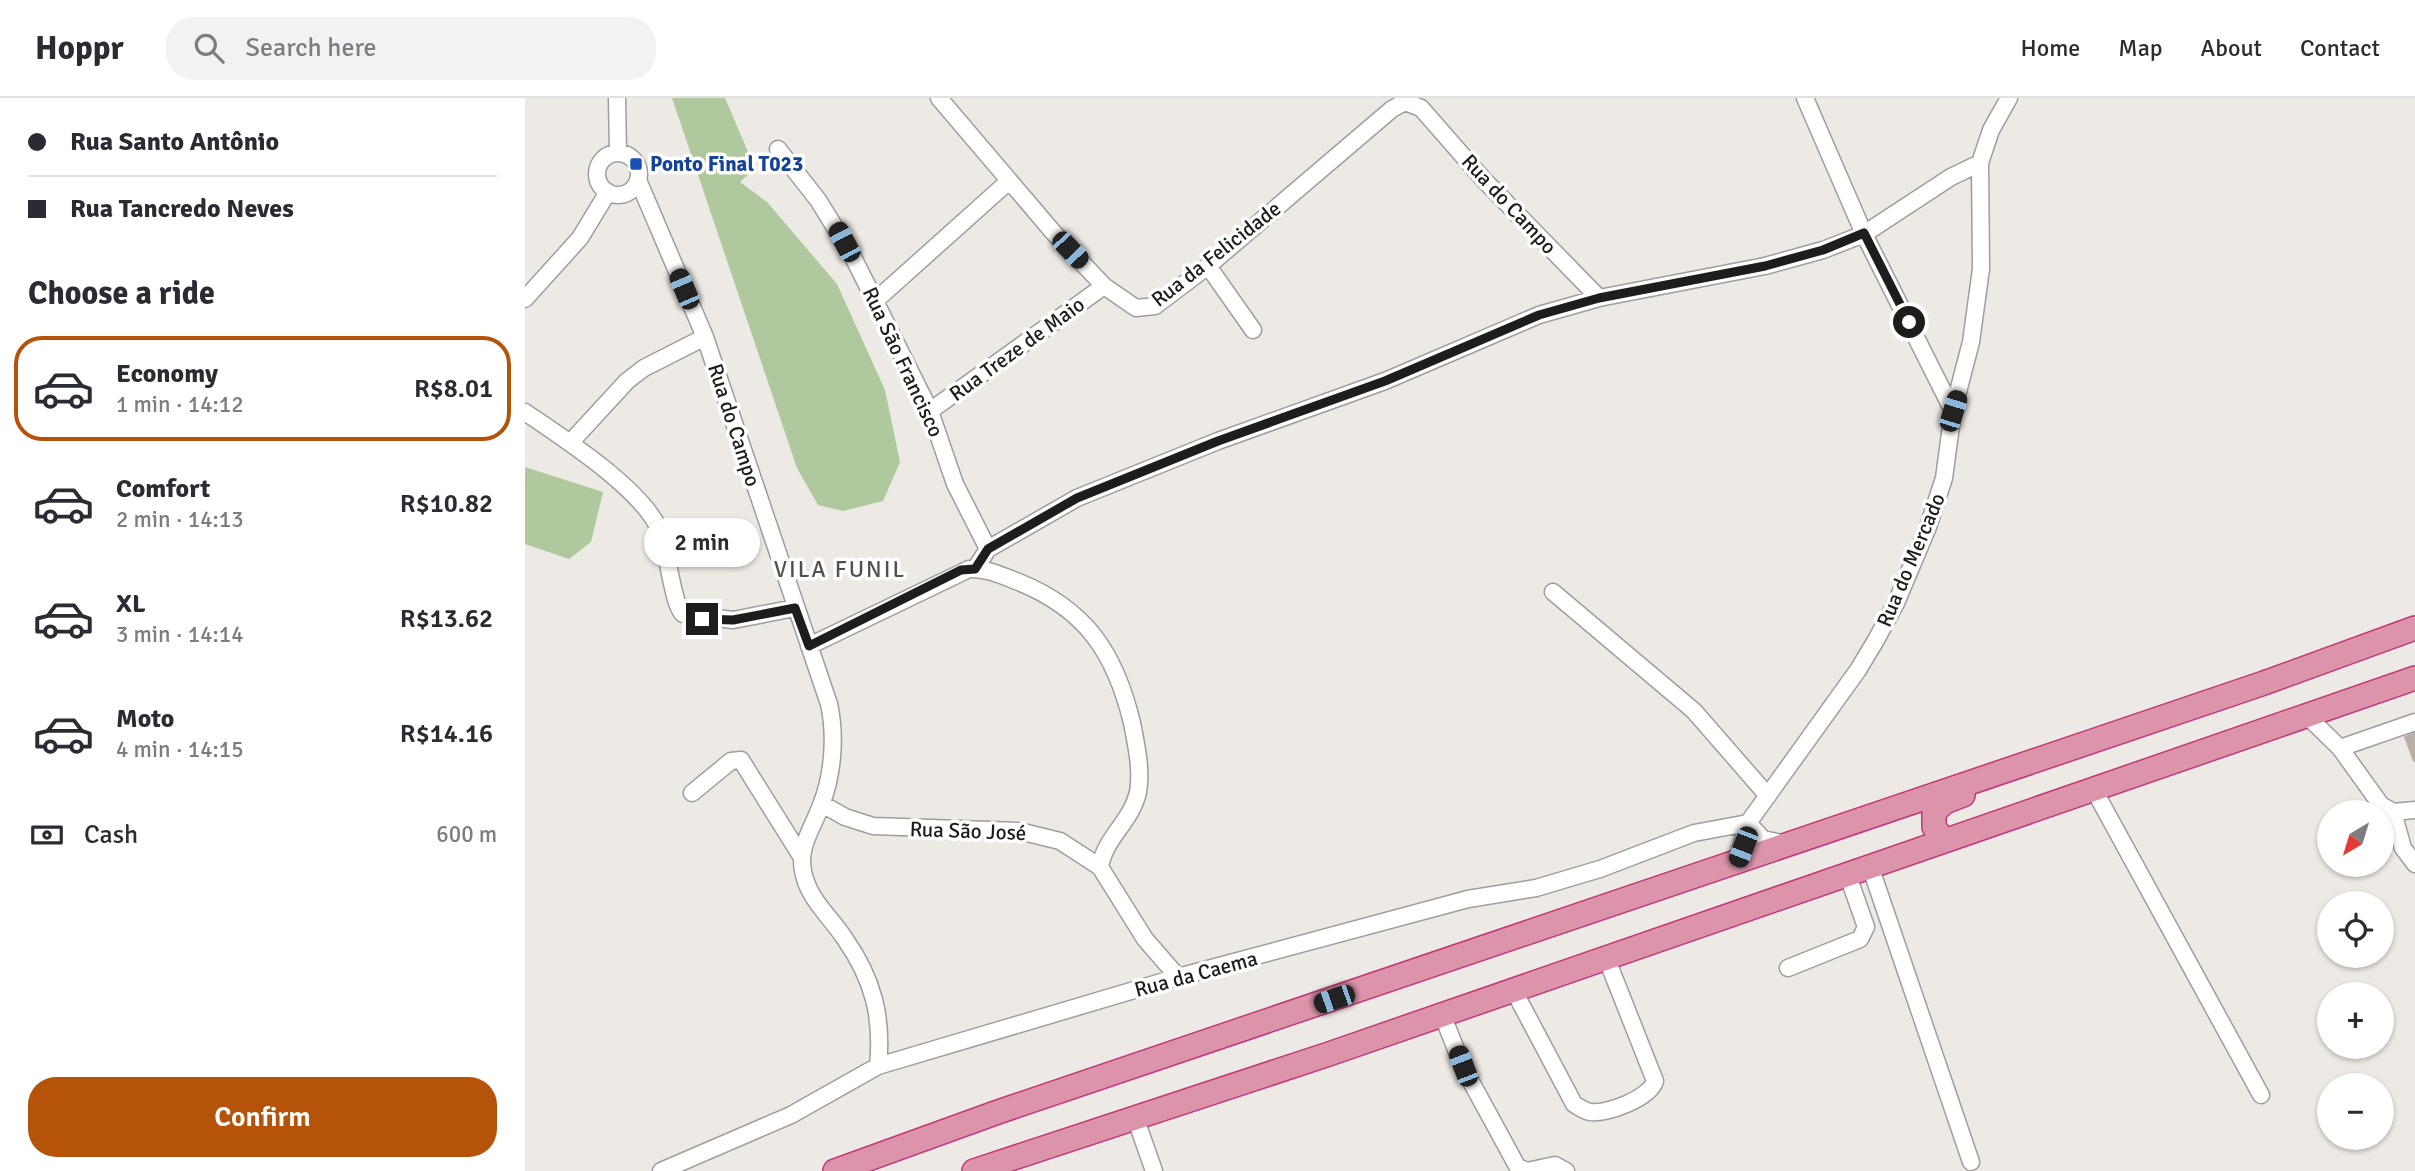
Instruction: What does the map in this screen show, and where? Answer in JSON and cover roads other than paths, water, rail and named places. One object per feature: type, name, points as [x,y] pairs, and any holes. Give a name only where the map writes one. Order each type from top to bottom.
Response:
[{"type":"highway","points":[[835,1171],[998,1112],[2264,683],[2415,628]]},
{"type":"highway","points":[[974,1171],[1442,1014],[2415,678]]},
{"type":"highway","points":[[1944,841],[1934,827],[1934,812],[1952,798],[2144,736],[2264,683]]},
{"type":"street","points":[[617,98],[618,153]]},
{"type":"street","name":"Rua da Felicidade","points":[[939,98],[1009,181],[1104,286],[1127,304],[1144,309],[1155,306],[1208,266],[1392,109],[1405,102],[1421,108]]},
{"type":"street","points":[[1805,98],[1864,233],[1953,411]]},
{"type":"street","name":"Rua do Mercado","points":[[1737,861],[1748,823],[1858,670],[1896,603],[1944,478],[1953,411],[1971,342],[1982,269],[1980,163],[1991,130],[2009,98]]},
{"type":"street","name":"Rua do Campo","points":[[1421,108],[1484,180],[1599,298]]},
{"type":"street","name":"Rua São Francisco","points":[[778,149],[837,228],[930,411],[955,484],[988,549]]},
{"type":"street","points":[[618,153],[633,159],[638,169],[638,180],[631,190],[614,193],[600,184],[598,168],[608,156],[618,153]]},
{"type":"street","points":[[975,569],[988,549],[1077,498],[1218,441],[1385,381],[1539,315],[1599,298],[1765,266],[1823,250],[1864,233],[1951,177],[1980,163]]},
{"type":"street","name":"Rua do Campo","points":[[638,180],[705,337],[832,719],[831,760],[822,804],[801,856]]},
{"type":"street","points":[[875,301],[1009,181]]},
{"type":"street","points":[[525,299],[580,239],[614,193]]},
{"type":"street","name":"Rua do Campo","points":[[614,193],[642,204],[654,218]]},
{"type":"street","points":[[1208,266],[1253,330]]},
{"type":"street","name":"Rua Treze de Maio","points":[[930,411],[1104,286]]},
{"type":"street","points":[[570,443],[627,380],[644,368],[705,337]]},
{"type":"street","points":[[525,412],[570,443],[650,513],[668,554],[677,606],[683,614],[733,620],[795,608]]},
{"type":"street","points":[[809,646],[961,570],[975,569],[1019,582],[1060,604],[1091,631],[1107,651],[1118,675],[1137,746],[1139,788],[1135,806],[1105,848],[1100,867]]},
{"type":"street","points":[[1553,592],[1694,711],[1767,796]]},
{"type":"street","points":[[2305,714],[2340,748],[2377,800]]},
{"type":"street","points":[[2340,748],[2415,722]]},
{"type":"street","points":[[692,793],[730,761],[741,761],[801,856],[806,883],[815,901],[854,954],[879,1012],[878,1066]]},
{"type":"street","points":[[2093,788],[2261,1095]]},
{"type":"street","name":"Rua São José","points":[[822,804],[845,817],[873,826],[1039,834],[1060,841],[1100,867],[1145,939],[1178,977]]},
{"type":"street","points":[[2394,812],[2415,810]]},
{"type":"street","points":[[2394,816],[2403,848],[2415,864]]},
{"type":"street","points":[[1748,823],[1763,839],[1787,844]]},
{"type":"street","name":"Rua da Caema","points":[[661,1171],[791,1115],[878,1066],[1178,977],[1468,899],[1536,888],[1600,869],[1694,833],[1748,823]]},
{"type":"street","points":[[1870,866],[1971,1162]]},
{"type":"street","points":[[1787,968],[1860,939],[1864,934],[1866,927],[1847,873]]},
{"type":"street","points":[[1513,989],[1574,1104],[1588,1112],[1609,1112],[1649,1092],[1655,1081],[1606,957]]},
{"type":"street","points":[[1442,1014],[1463,1066],[1517,1166],[1527,1171],[1555,1166],[1566,1171]]},
{"type":"street","points":[[1135,1117],[1154,1171]]},
{"type":"place","name":"Ponto Final T023","points":[[636,164]]},
{"type":"district","name":"VILA FUNIL","points":[[840,569]]}]
